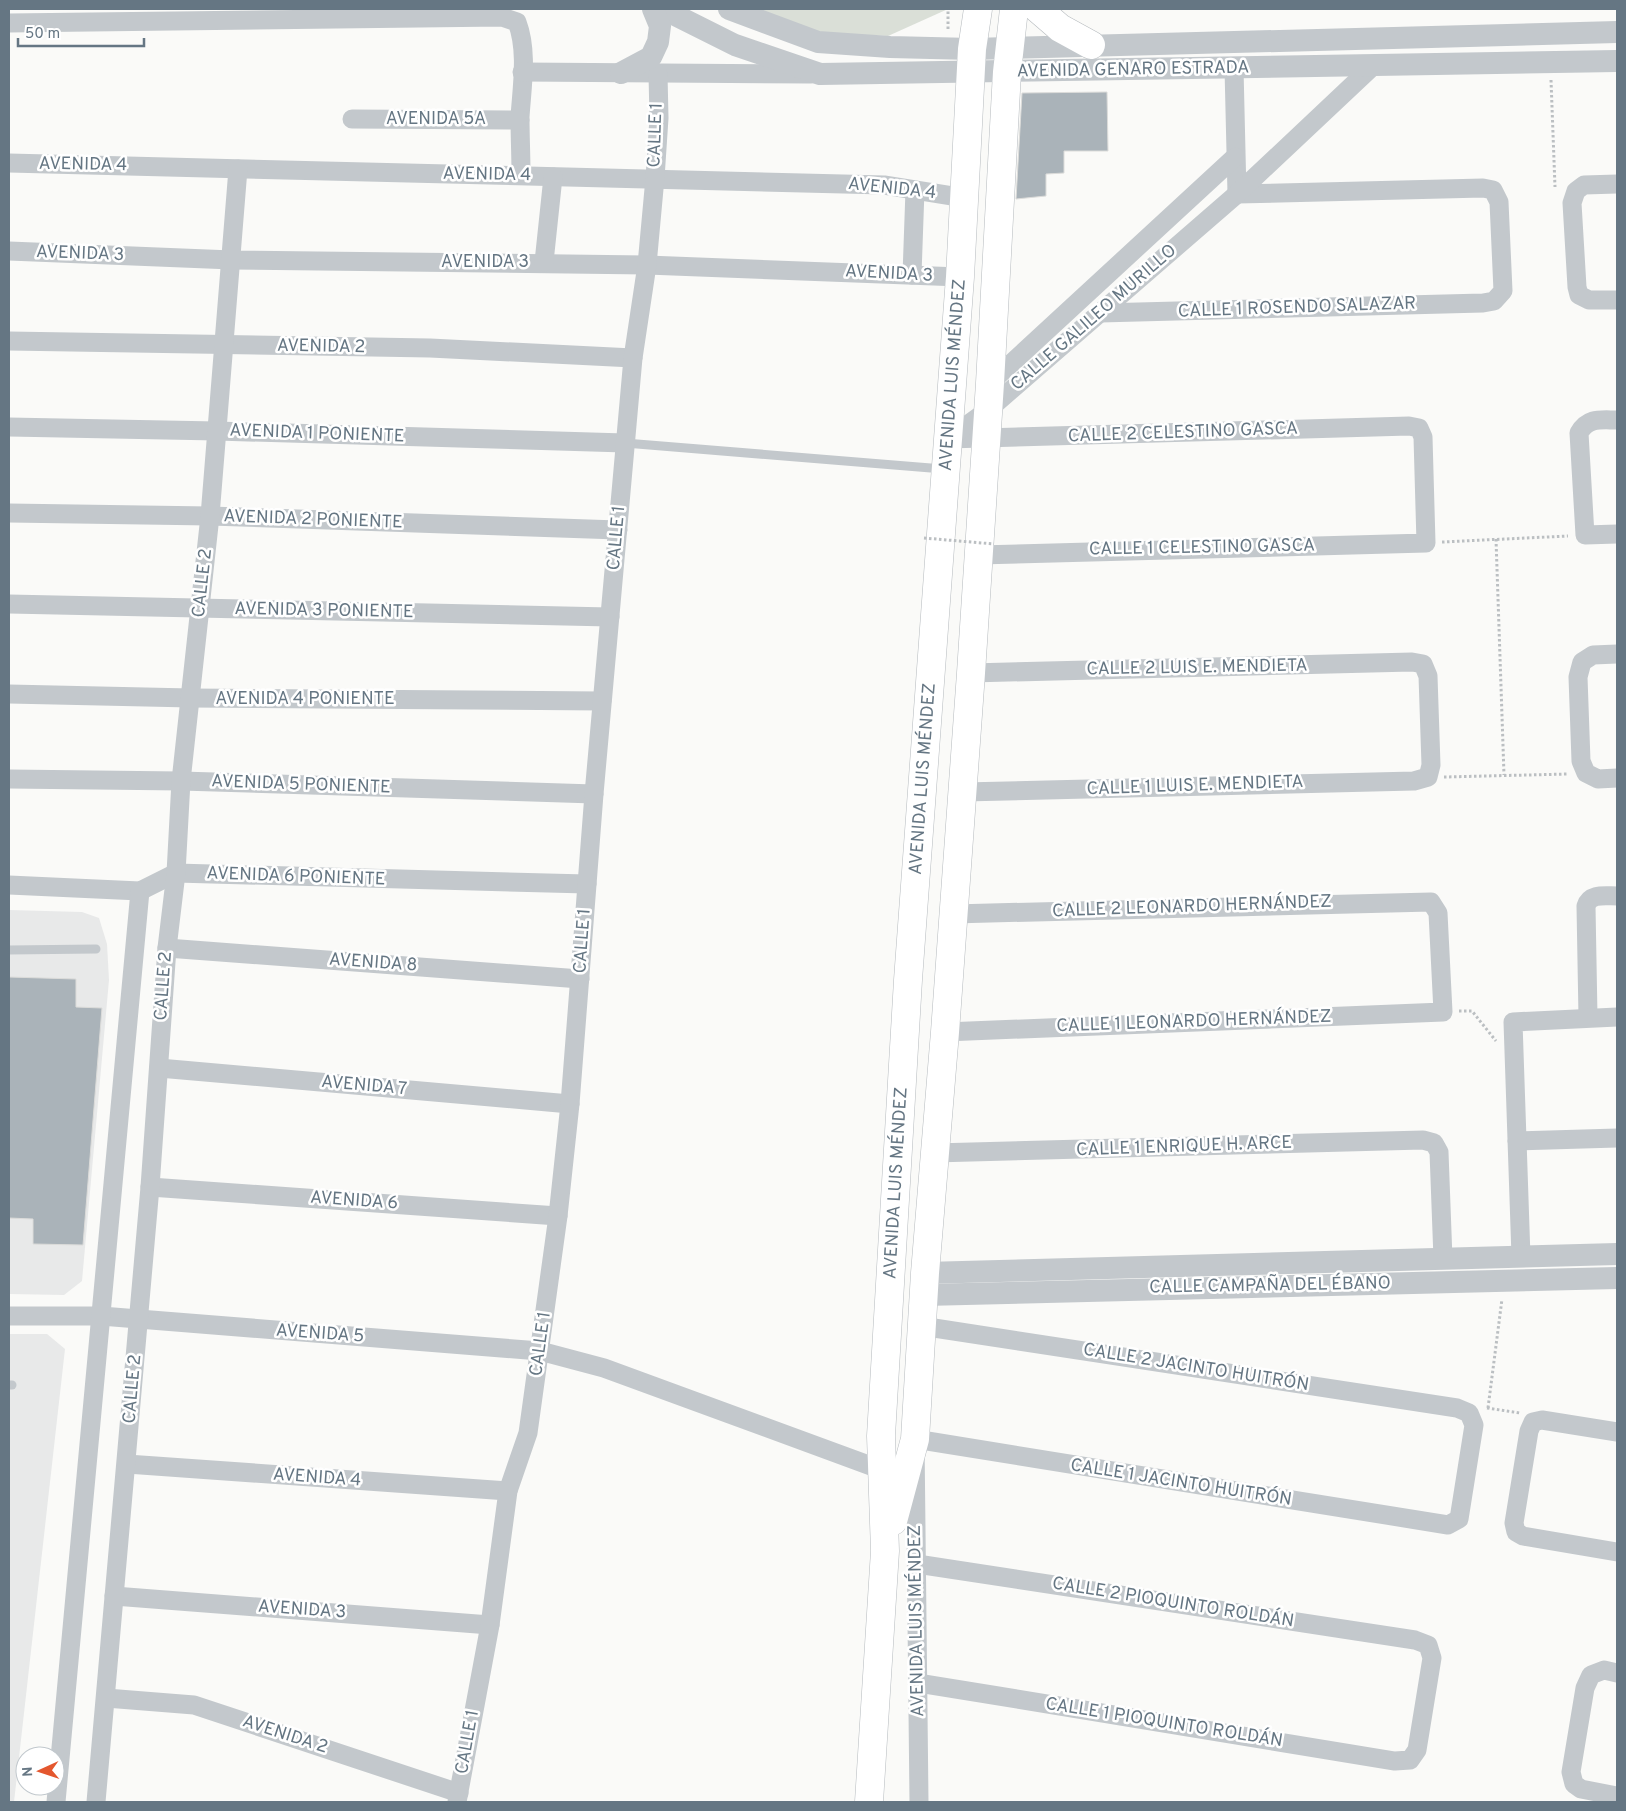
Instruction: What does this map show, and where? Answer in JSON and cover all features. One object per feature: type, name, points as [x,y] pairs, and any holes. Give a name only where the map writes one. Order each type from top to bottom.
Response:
[{"type":"main road","name":"AVENIDA LUIS MÉNDEZ","points":[[870,1802],[885,1551],[881,1436],[908,980],[960,277],[972,61],[978,9]]},
{"type":"main road","name":"AVENIDA LUIS MÉNDEZ","points":[[885,1551],[914,1439],[924,1284],[945,1032],[971,673],[986,549],[986,438],[1008,60],[1014,9]]},
{"type":"main road","points":[[1038,9],[1060,28],[1091,45]]},
{"type":"street","points":[[621,73],[651,57],[658,42],[660,26],[652,9]]},
{"type":"street","name":"AVENIDA GENARO ESTRADA","points":[[663,9],[735,45],[820,74],[972,61],[1008,60],[1234,68],[1617,61]]},
{"type":"street","name":"AVENIDA GENARO ESTRADA","points":[[729,9],[818,42],[890,47],[972,61]]},
{"type":"street","points":[[9,23],[27,16],[502,16],[517,22],[522,35],[521,175]]},
{"type":"street","name":"AVENIDA GENARO ESTRADA","points":[[1008,60],[1091,45],[1617,32]]},
{"type":"street","name":"CALLE GALILEO MURILLO","points":[[948,439],[988,410],[1236,194],[1374,64]]},
{"type":"street","points":[[1234,68],[1236,194]]},
{"type":"street","points":[[522,72],[820,74]]},
{"type":"street","name":"CALLE 1","points":[[458,1798],[490,1625],[508,1491],[528,1433],[558,1216],[570,1104],[594,794],[633,358],[646,265],[655,178],[658,74]]},
{"type":"street","name":"AVENIDA 5A","points":[[352,119],[520,120]]},
{"type":"street","name":"CALLE GALILEO MURILLO","points":[[990,383],[1235,157]]},
{"type":"street","name":"AVENIDA 4","points":[[9,164],[655,178],[884,185],[965,198]]},
{"type":"street","name":"CALLE 2","points":[[96,1802],[139,1320],[167,948],[176,873],[181,781],[210,516],[238,170]]},
{"type":"street","points":[[544,262],[553,177]]},
{"type":"street","points":[[1617,184],[1584,185],[1576,191],[1572,203],[1579,294],[1589,300],[1617,300]]},
{"type":"street","name":"CALLE 1 ROSENDO SALAZAR","points":[[1100,313],[1483,303],[1494,301],[1503,291],[1498,202],[1492,190],[1483,188],[1236,194]]},
{"type":"street","points":[[912,275],[915,190]]},
{"type":"street","name":"AVENIDA 3","points":[[9,251],[232,260],[544,262],[960,277]]},
{"type":"street","name":"AVENIDA 2","points":[[9,341],[430,348],[633,358]]},
{"type":"street","points":[[1617,420],[1596,420],[1583,425],[1579,433],[1585,535],[1617,534]]},
{"type":"street","name":"CALLE 2 CELESTINO GASCA","points":[[948,439],[1409,426],[1419,428],[1423,437],[1426,543]]},
{"type":"street","name":"AVENIDA 1 PONIENTE","points":[[9,427],[626,443]]},
{"type":"street","name":"AVENIDA 2 PONIENTE","points":[[9,513],[210,516],[618,530]]},
{"type":"street","name":"CALLE 1 CELESTINO GASCA","points":[[986,549],[1426,543]]},
{"type":"street","name":"AVENIDA 3 PONIENTE","points":[[9,604],[610,617]]},
{"type":"street","points":[[1617,654],[1593,655],[1582,662],[1578,677],[1581,761],[1586,773],[1598,779],[1617,778]]},
{"type":"street","name":"CALLE 2 LUIS E. MENDIETA","points":[[971,673],[1412,662],[1423,664],[1428,676],[1431,766],[1428,777]]},
{"type":"street","name":"AVENIDA 4 PONIENTE","points":[[9,694],[190,698],[602,701]]},
{"type":"street","name":"CALLE 1 LUIS E. MENDIETA","points":[[963,792],[1414,780],[1428,777]]},
{"type":"street","name":"AVENIDA 5 PONIENTE","points":[[9,779],[181,781],[594,794]]},
{"type":"street","name":"AVENIDA 6 PONIENTE","points":[[9,885],[140,891],[176,873],[587,884]]},
{"type":"street","name":"CALLE 2","points":[[56,1802],[140,891]]},
{"type":"street","points":[[1588,1018],[1586,906],[1588,900],[1593,897],[1617,896]]},
{"type":"street","name":"CALLE 2 LEONARDO HERNÁNDEZ","points":[[953,914],[1431,902],[1438,913],[1443,1012]]},
{"type":"street","name":"AVENIDA 8","points":[[167,948],[580,979]]},
{"type":"street","name":"CALLE 1 LEONARDO HERNÁNDEZ","points":[[945,1032],[1443,1012]]},
{"type":"street","points":[[1521,1257],[1513,1031],[1588,1018],[1617,1017]]},
{"type":"street","name":"AVENIDA 7","points":[[159,1068],[570,1104]]},
{"type":"street","points":[[1516,1141],[1617,1138]]},
{"type":"street","name":"CALLE 1 ENRIQUE H. ARCE","points":[[934,1154],[1423,1140],[1434,1143],[1439,1152],[1442,1259]]},
{"type":"street","name":"AVENIDA 6","points":[[150,1187],[558,1216]]},
{"type":"street","name":"CALLE CAMPAÑA DEL ÉBANO","points":[[924,1284],[1442,1259],[1617,1254]]},
{"type":"street","name":"CALLE CAMPAÑA DEL ÉBANO","points":[[924,1284],[1504,1281],[1617,1278]]},
{"type":"street","name":"AVENIDA 5","points":[[9,1316],[101,1316],[540,1351],[604,1368],[882,1470]]},
{"type":"street","name":"CALLE 2 JACINTO HUITRÓN","points":[[921,1326],[1457,1408],[1470,1414]]},
{"type":"street","name":"CALLE 1 JACINTO HUITRÓN","points":[[914,1439],[1448,1525],[1459,1519],[1474,1425],[1470,1414]]},
{"type":"street","points":[[1617,1432],[1542,1420],[1533,1422],[1529,1431],[1514,1523],[1516,1532],[1523,1536],[1617,1552]]},
{"type":"street","name":"AVENIDA LUIS MÉNDEZ","points":[[914,1439],[919,1802]]},
{"type":"street","name":"AVENIDA 4","points":[[127,1464],[508,1491]]},
{"type":"street","name":"CALLE 2 PIOQUINTO ROLDÁN","points":[[917,1564],[1415,1640],[1428,1645],[1432,1658],[1417,1750],[1410,1760]]},
{"type":"street","name":"AVENIDA 3","points":[[114,1596],[490,1625]]},
{"type":"street","points":[[1617,1672],[1604,1670],[1591,1674],[1585,1688],[1571,1772],[1574,1784],[1581,1789],[1617,1796]]},
{"type":"street","name":"CALLE 1 PIOQUINTO ROLDÁN","points":[[918,1682],[1395,1761],[1410,1760]]},
{"type":"street","name":"AVENIDA 2","points":[[106,1698],[194,1705],[458,1798]]},
{"type":"lane","points":[[626,443],[946,469]]},
{"type":"lane","points":[[9,950],[96,949]]},
{"type":"path","points":[[1550,62],[1555,187]]},
{"type":"path","points":[[1426,543],[1585,535]]},
{"type":"path","points":[[924,538],[986,549]]},
{"type":"path","points":[[1496,539],[1504,775]]},
{"type":"path","points":[[1428,777],[1586,773]]},
{"type":"path","points":[[1443,1012],[1472,1011],[1496,1041],[1513,1031]]},
{"type":"path","points":[[1488,1408],[1504,1281]]},
{"type":"path","points":[[1470,1414],[1488,1408],[1523,1414],[1533,1422]]},
{"type":"shaded area","points":[[746,9],[948,9],[888,36],[822,33]]},
{"type":"shaded area","points":[[9,910],[82,912],[99,918],[107,944],[109,980],[82,1281],[64,1295],[9,1294]]},
{"type":"shaded area","points":[[9,1334],[47,1334],[65,1349],[20,1746],[15,1746],[14,1802],[9,1802]]},
{"type":"building","points":[[1107,92],[1108,151],[1064,151],[1064,173],[1046,174],[1046,196],[1016,199],[1022,93]]},
{"type":"building","points":[[9,977],[76,979],[76,1007],[102,1008],[83,1245],[33,1244],[33,1219],[9,1218]]}]
